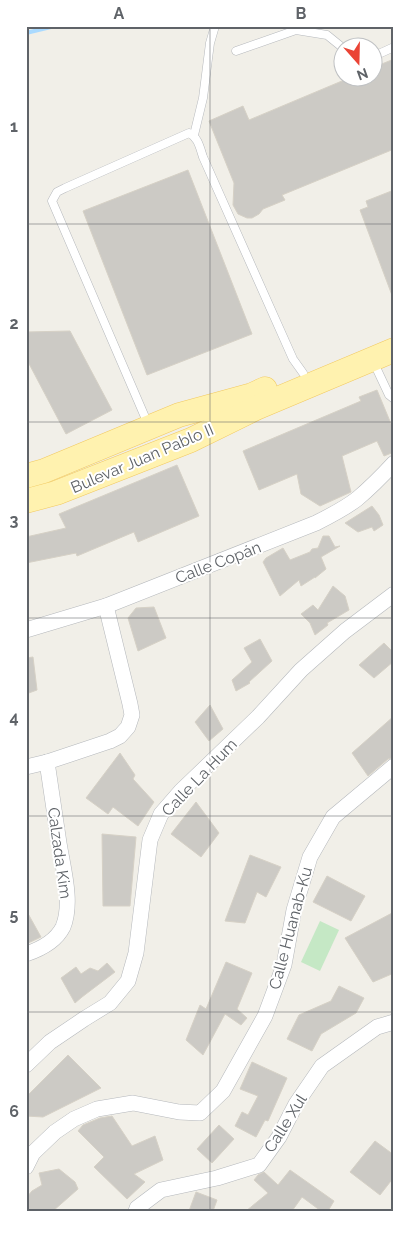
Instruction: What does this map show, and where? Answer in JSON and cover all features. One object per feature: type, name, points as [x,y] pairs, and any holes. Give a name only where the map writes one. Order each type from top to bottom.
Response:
[{"type":"main road","name":"Bulevar Juan Pablo II","points":[[26,501],[56,493],[191,440],[303,373],[394,335]]},
{"type":"main road","name":"Bulevar Juan Pablo II","points":[[26,476],[254,401],[383,354]]},
{"type":"main road","name":"Bulevar Juan Pablo II","points":[[26,494],[72,479],[166,431],[179,415],[254,401]]},
{"type":"street","name":"Calle Copán","points":[[26,630],[106,606],[332,515],[374,484],[394,463]]},
{"type":"street","name":"Calle La Hum","points":[[26,1065],[50,1042],[110,1003],[128,981],[136,953],[150,840],[161,814],[258,717],[301,670],[345,631],[394,594]]},
{"type":"street","points":[[26,767],[110,741],[120,736],[128,727],[132,715],[130,704],[106,606]]},
{"type":"street","name":"Calzada Kim","points":[[26,954],[47,945],[58,935],[67,916],[67,893],[47,762]]},
{"type":"street","name":"Calle Huanab-Ku","points":[[26,1167],[33,1153],[55,1132],[74,1119],[97,1109],[133,1103],[179,1112],[200,1113],[223,1091],[265,1016],[284,965],[294,910],[310,857],[333,817],[394,766]]},
{"type":"street","name":"Calle Xul","points":[[136,1211],[137,1208],[161,1190],[217,1178],[258,1165],[279,1137],[296,1104],[322,1066],[377,1027],[394,1022]]},
{"type":"lane","points":[[194,135],[203,98],[210,43],[215,26]]},
{"type":"lane","points":[[236,52],[296,30],[327,35],[332,39]]},
{"type":"lane","points":[[382,52],[394,47]]},
{"type":"lane","points":[[166,431],[52,201],[57,192],[65,188],[189,133],[197,139],[293,359],[303,373]]},
{"type":"lane","points":[[383,354],[389,395],[394,400]]},
{"type":"green space","points":[[320,921],[339,930],[320,971],[301,962]]},
{"type":"building","points":[[394,59],[394,149],[282,195],[285,200],[263,209],[252,218],[238,214],[233,205],[234,183],[209,121],[243,106],[249,120],[332,85],[332,88],[382,88],[382,64]]},
{"type":"building","points":[[188,170],[252,334],[147,375],[83,211]]},
{"type":"building","points":[[394,190],[393,298],[360,210],[368,207],[366,201]]},
{"type":"building","points":[[70,331],[112,410],[66,434],[26,358],[26,332]]},
{"type":"building","points":[[377,390],[394,431],[394,452],[384,456],[377,441],[342,456],[351,492],[320,506],[301,494],[297,474],[259,490],[243,451],[361,401],[359,397]]},
{"type":"building","points":[[177,465],[199,516],[138,542],[134,532],[77,556],[76,553],[26,563],[26,537],[66,528],[59,514]]},
{"type":"building","points":[[372,506],[379,515],[383,525],[374,531],[372,527],[358,532],[345,523]]},
{"type":"building","points":[[323,536],[329,536],[335,547],[340,546],[321,557],[326,569],[301,586],[299,580],[280,596],[263,562],[266,558],[283,548],[290,560],[310,552],[312,549],[318,548]]},
{"type":"building","points":[[333,586],[345,596],[349,610],[327,623],[328,625],[315,635],[310,623],[301,614],[313,605],[318,610]]},
{"type":"building","points":[[154,607],[166,638],[138,651],[128,618],[136,608]]},
{"type":"building","points":[[260,639],[272,661],[250,683],[236,691],[232,680],[252,662],[244,648]]},
{"type":"building","points":[[384,643],[394,653],[394,661],[374,678],[359,665]]},
{"type":"building","points":[[33,657],[37,690],[26,694],[26,658]]},
{"type":"building","points":[[210,705],[223,729],[209,741],[195,722]]},
{"type":"building","points":[[394,716],[394,757],[388,759],[368,776],[352,753]]},
{"type":"building","points":[[120,753],[135,775],[133,779],[154,802],[138,826],[113,807],[108,814],[86,798]]},
{"type":"building","points":[[196,802],[219,833],[201,857],[171,834]]},
{"type":"building","points":[[102,834],[136,837],[130,906],[103,906]]},
{"type":"building","points":[[250,855],[281,867],[266,897],[257,892],[245,923],[225,921]]},
{"type":"building","points":[[327,876],[365,896],[351,921],[313,902]]},
{"type":"building","points":[[26,910],[41,937],[26,944]]},
{"type":"building","points":[[394,912],[394,973],[373,982],[345,938]]},
{"type":"building","points":[[226,962],[252,973],[237,1009],[247,1018],[241,1025],[225,1014],[203,1055],[186,1040],[200,1005],[206,1009]]},
{"type":"building","points":[[107,963],[115,972],[75,1003],[61,978],[76,967],[81,974],[90,968],[98,971]]},
{"type":"building","points":[[339,986],[364,998],[356,1013],[321,1034],[312,1051],[287,1039],[299,1015],[331,1001]]},
{"type":"building","points":[[68,1055],[101,1088],[43,1117],[26,1116],[26,1097]]},
{"type":"building","points":[[252,1062],[287,1078],[268,1121],[265,1120],[256,1137],[235,1126],[242,1112],[248,1115],[258,1096],[240,1089]]},
{"type":"building","points":[[112,1116],[132,1146],[155,1136],[163,1160],[134,1174],[145,1182],[127,1199],[94,1167],[104,1157],[78,1131],[83,1125],[100,1118]]},
{"type":"building","points":[[219,1125],[234,1139],[212,1163],[197,1149]]},
{"type":"building","points":[[375,1141],[394,1155],[394,1177],[380,1195],[350,1172]]},
{"type":"building","points":[[59,1169],[75,1182],[78,1189],[53,1211],[26,1211],[26,1198],[32,1191],[42,1185],[39,1173]]},
{"type":"building","points":[[290,1170],[334,1201],[328,1211],[321,1211],[302,1197],[292,1211],[246,1211],[268,1193],[254,1180],[258,1175],[264,1172],[278,1185]]},
{"type":"building","points":[[196,1192],[217,1200],[213,1211],[189,1211]]},
{"type":"waterway","points":[[26,33],[55,26]]}]
